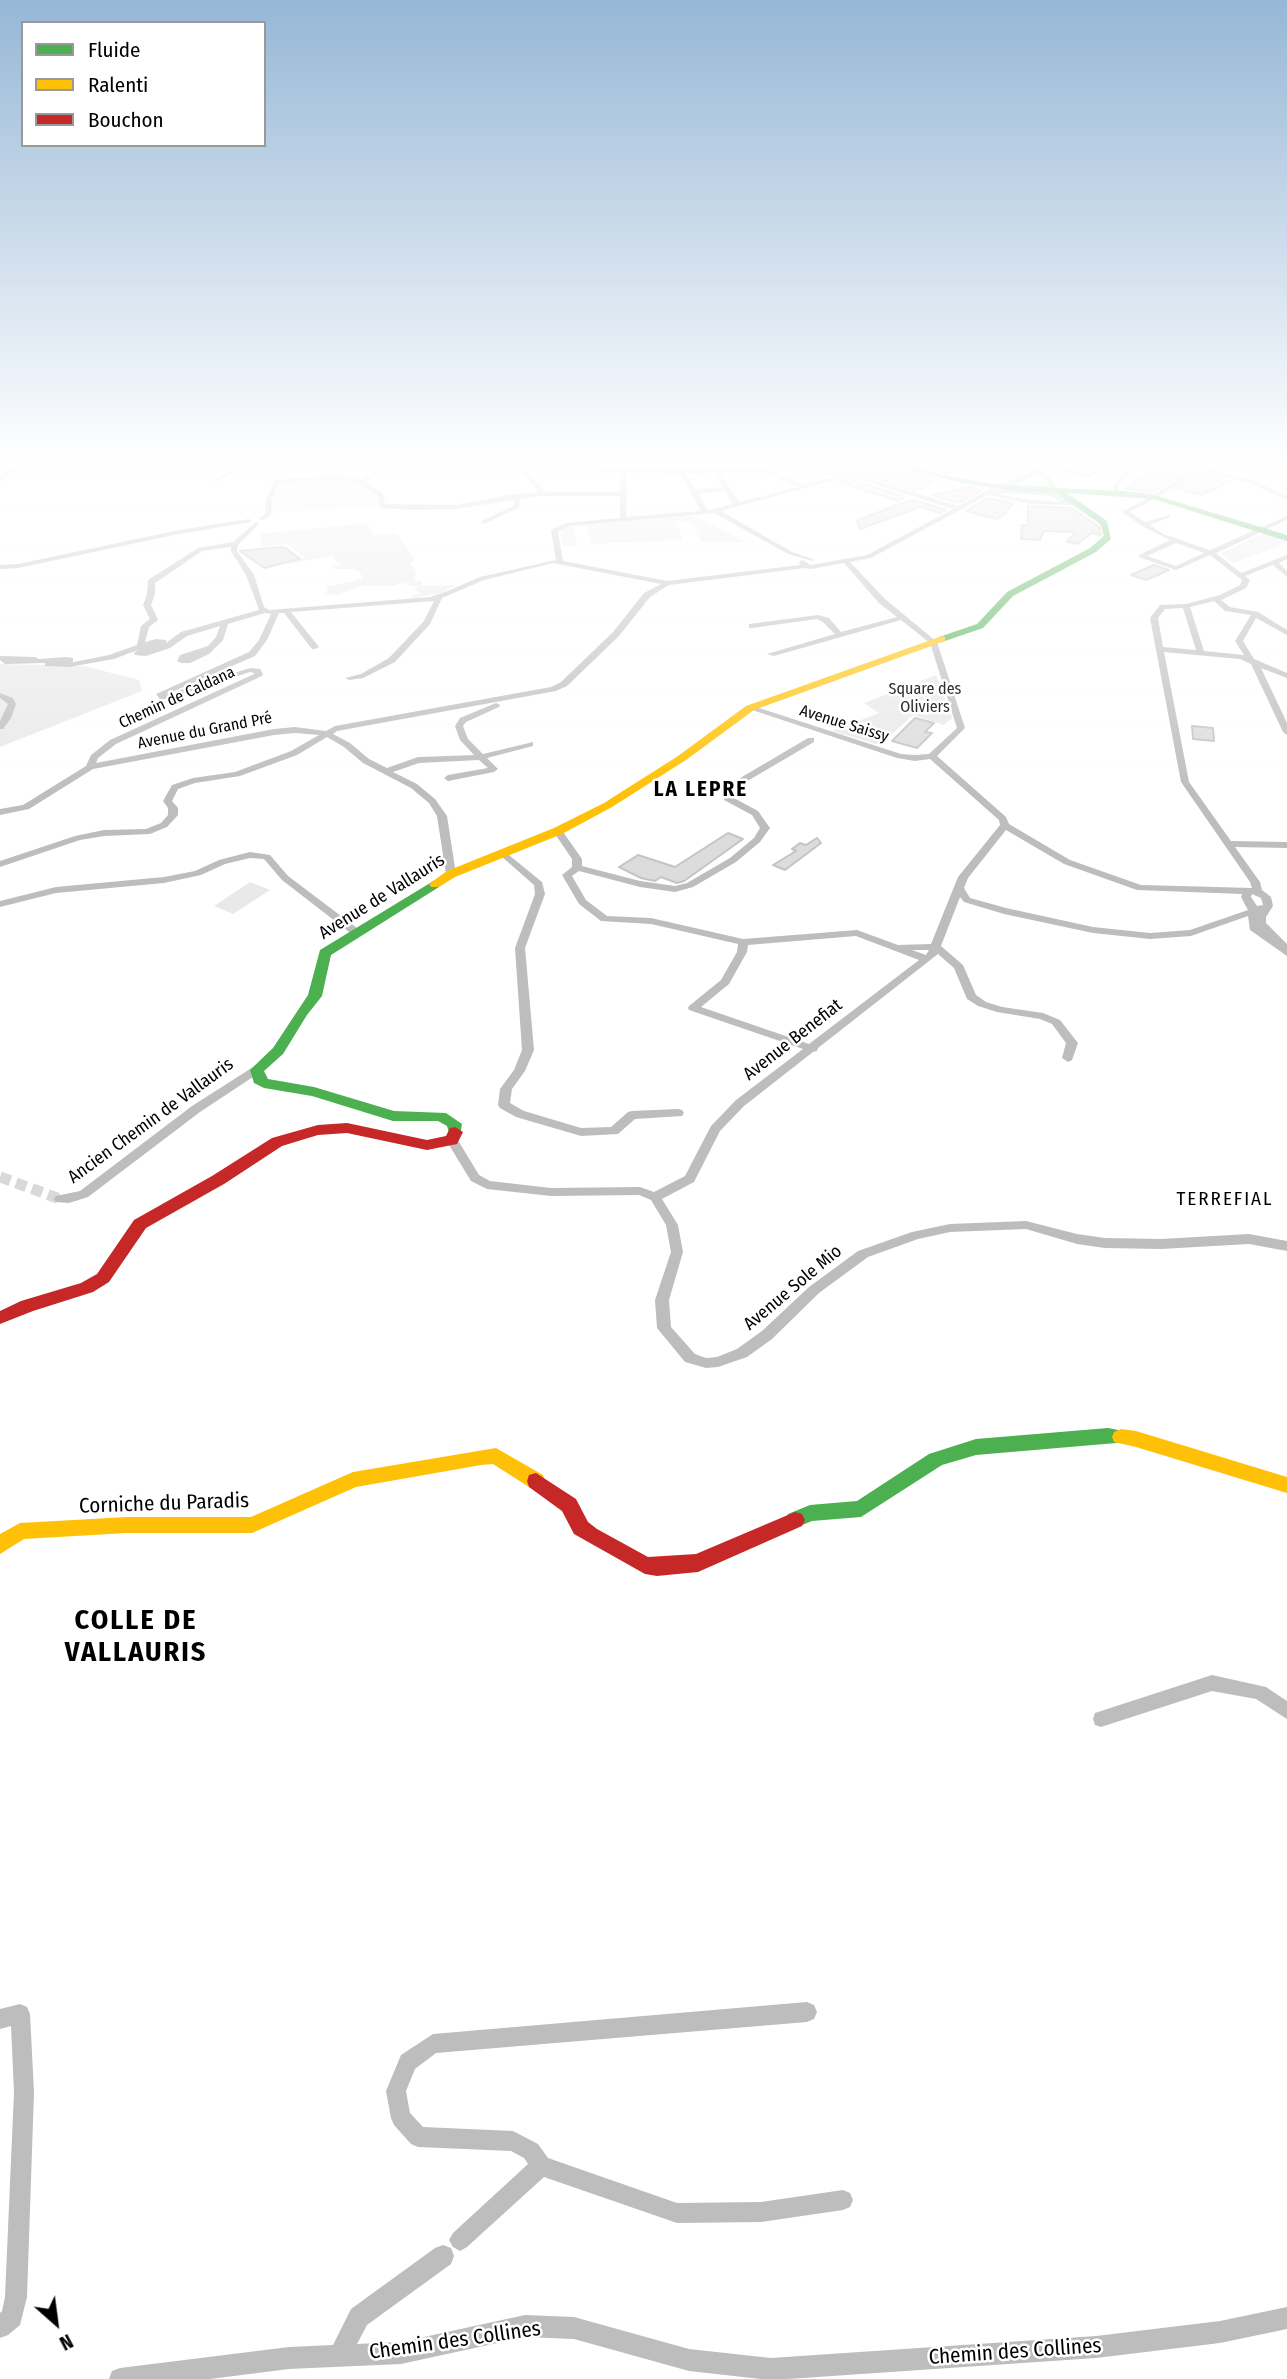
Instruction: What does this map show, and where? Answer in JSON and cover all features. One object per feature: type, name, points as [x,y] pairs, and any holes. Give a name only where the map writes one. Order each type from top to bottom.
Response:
[{"type":"main road","name":"Avenue de Vallauris","points":[[261,1066],[278,1051],[301,1013],[315,996],[326,953],[451,874],[558,831],[669,767],[750,708],[980,626],[1010,594],[1048,573]]},
{"type":"main road","points":[[0,1318],[27,1306],[87,1287],[103,1278],[140,1224],[287,1138],[318,1130],[347,1128],[427,1144],[452,1140],[455,1129],[448,1119],[393,1116],[314,1092],[264,1083],[256,1074],[261,1066]]},
{"type":"main road","name":"Corniche du Paradis","points":[[0,1545],[20,1531],[127,1525],[252,1525],[371,1475],[496,1456],[569,1505],[581,1528],[590,1535],[645,1565],[673,1567],[698,1563],[810,1513],[861,1509],[936,1458],[954,1452],[1011,1442],[1108,1436],[1136,1439],[1287,1485]]},
{"type":"street","points":[[140,648],[145,626],[154,620],[147,605],[152,582],[165,573]]},
{"type":"street","points":[[248,573],[264,611]]},
{"type":"street","points":[[0,658],[35,659],[5,662],[12,663],[66,659],[70,660],[48,664],[69,665],[140,648],[156,641],[163,642],[138,653],[146,653],[170,644],[184,634],[264,611],[287,612],[439,597],[482,578],[505,573]]},
{"type":"street","points":[[618,573],[667,583],[762,573]]},
{"type":"street","points":[[856,573],[882,601],[933,642],[961,728],[932,756],[1003,819],[1005,825],[1067,862],[1131,887],[1253,891],[1266,897],[1268,906],[1261,917],[1261,924],[1287,951]]},
{"type":"street","points":[[1238,573],[1246,582],[1243,586],[1215,600],[1163,607],[1154,618],[1185,782],[1255,882],[1253,891],[1246,897],[1253,912],[1253,925]]},
{"type":"street","points":[[1241,575],[1246,573]]},
{"type":"street","points":[[0,864],[78,838],[104,833],[148,831],[164,825],[173,816],[173,808],[167,802],[175,787],[193,781],[237,774],[295,753],[325,733],[499,699],[542,694],[564,684],[616,634],[644,598],[667,583]]},
{"type":"street","points":[[349,678],[363,676],[392,660],[427,622],[439,597]]},
{"type":"street","points":[[1215,600],[1228,608],[1255,614],[1287,633]]},
{"type":"street","points":[[1186,606],[1201,653]]},
{"type":"street","name":"Chemin de Caldana","points":[[0,812],[26,807],[90,767],[94,757],[113,742],[255,677],[259,674],[257,671],[250,670],[169,697],[160,694],[252,654],[263,640],[276,612]]},
{"type":"street","points":[[287,612],[315,646]]},
{"type":"street","points":[[1255,614],[1239,641],[1252,660],[1287,732]]},
{"type":"street","points":[[752,626],[818,617],[826,620],[840,635]]},
{"type":"street","points":[[771,654],[901,618]]},
{"type":"street","points":[[209,648],[219,638],[224,624]]},
{"type":"street","points":[[911,649],[927,652],[940,660]]},
{"type":"street","points":[[1160,649],[1252,660],[1287,676]]},
{"type":"street","points":[[0,695],[12,704],[0,727]]},
{"type":"street","points":[[448,778],[494,769],[464,740],[458,726],[463,720],[498,705],[499,699]]},
{"type":"street","name":"Avenue Saissy","points":[[750,708],[817,736],[907,757],[932,756]]},
{"type":"street","name":"Avenue du Grand Pré","points":[[90,767],[274,732],[295,730],[325,733]]},
{"type":"street","points":[[325,733],[347,745],[366,761],[414,786],[432,801],[442,816],[451,874]]},
{"type":"street","points":[[577,868],[640,884],[675,889],[690,885],[733,860],[757,840],[765,828],[755,813],[727,799],[727,789],[817,736]]},
{"type":"street","points":[[390,770],[418,760],[481,757],[530,744]]},
{"type":"street","points":[[932,954],[958,887],[970,867],[1005,825]]},
{"type":"street","points":[[558,831],[578,859],[577,868],[568,875],[582,902],[605,919],[651,921],[743,942],[857,933],[896,948],[932,954],[960,967],[971,997],[982,1004],[1001,1010],[1044,1016],[1056,1022],[1072,1043],[1068,1058]]},
{"type":"street","points":[[1230,844],[1287,845]]},
{"type":"street","points":[[504,854],[539,884],[540,894],[520,948],[528,1050],[519,1071],[506,1089],[504,1105],[520,1114],[581,1132],[614,1131],[632,1115],[678,1113]]},
{"type":"street","points":[[0,904],[56,890],[164,880],[198,873],[222,862],[250,855],[267,857],[285,877],[357,933]]},
{"type":"street","points":[[958,887],[967,900],[979,905],[1067,925],[1150,936],[1180,935],[1268,906]]},
{"type":"street","points":[[951,909],[959,905],[979,905]]},
{"type":"street","points":[[1234,919],[1253,925],[1272,944],[1287,951]]},
{"type":"street","points":[[743,942],[742,952],[725,982],[694,1008],[813,1049]]},
{"type":"street","name":"Avenue Benefiat","points":[[655,1197],[690,1179],[715,1129],[740,1103],[932,954]]},
{"type":"street","name":"Ancien Chemin de Vallauris","points":[[60,1199],[84,1194],[197,1109],[261,1066]]},
{"type":"street","points":[[452,1140],[475,1178],[487,1185],[541,1192],[640,1191],[655,1197]]},
{"type":"street","name":"Avenue Sole Mio","points":[[655,1197],[671,1225],[677,1252],[662,1300],[664,1328],[690,1358],[706,1363],[718,1362],[742,1353],[767,1335],[814,1290],[854,1259],[880,1247],[916,1236],[974,1226],[1026,1225],[1077,1239],[1156,1244],[1249,1239],[1287,1246]]},
{"type":"street","points":[[1101,1719],[1212,1683],[1260,1692],[1287,1711]]},
{"type":"street","points":[[807,2011],[433,2044],[408,2062],[396,2091],[401,2118],[418,2137],[513,2141],[531,2151],[541,2166],[677,2213],[761,2212],[843,2200]]},
{"type":"street","points":[[0,2019],[20,2014],[24,2092],[16,2297],[12,2317],[0,2328]]},
{"type":"street","points":[[460,2240],[541,2166]]},
{"type":"street","points":[[339,2356],[359,2317],[443,2256]]},
{"type":"street","name":"Chemin des Collines","points":[[120,2379],[289,2358],[401,2353],[525,2326],[574,2328],[689,2360],[771,2369],[1096,2347],[1220,2332],[1287,2318]]},
{"type":"green space","points":[[416,573],[414,581],[422,581],[422,586],[456,585],[441,593],[414,598],[409,597],[421,593],[413,589],[419,586],[406,585],[404,582],[394,586],[359,586],[338,595],[326,594],[328,589],[324,587],[355,581],[362,578],[361,574]]},
{"type":"green space","points":[[0,664],[84,666],[139,680],[142,691],[0,747]]},
{"type":"green space","name":"Square des Oliviers","points":[[936,675],[952,718],[944,725],[913,715],[880,745],[832,731],[879,713],[864,703]]},
{"type":"green space","points":[[250,882],[270,890],[233,914],[214,906]]},
{"type":"building","points":[[1136,573],[1162,573],[1146,580],[1131,575]]},
{"type":"building","points":[[915,718],[934,723],[925,732],[932,733],[917,748],[892,741]]},
{"type":"building","points":[[1192,726],[1213,728],[1214,741],[1193,739]]},
{"type":"building","points":[[728,833],[743,839],[684,881],[677,883],[661,877],[655,881],[641,878],[619,867],[638,855],[675,867]]},
{"type":"building","points":[[817,838],[821,843],[785,870],[773,865],[796,851],[792,849],[800,843],[806,845]]},
{"type":"tunnel","points":[[0,1177],[60,1199]]},
{"type":"traffic: fast","points":[[942,639],[980,626],[1010,594],[1050,573]]},
{"type":"traffic: fast","points":[[435,884],[325,953],[315,996],[301,1013],[278,1051],[257,1070],[259,1080],[264,1083],[314,1092],[393,1116],[441,1116],[454,1124],[455,1132]]},
{"type":"traffic: fast","points":[[795,1520],[810,1513],[861,1509],[936,1459],[976,1447],[1121,1437]]},
{"type":"traffic: slow","points":[[435,884],[451,874],[558,831],[608,805],[682,758],[750,708],[942,639]]},
{"type":"traffic: slow","points":[[1121,1437],[1136,1439],[1287,1485]]},
{"type":"traffic: slow","points":[[0,1545],[20,1531],[127,1525],[252,1525],[353,1480],[481,1457],[496,1456],[536,1481]]},
{"type":"traffic: jam","points":[[0,1318],[27,1306],[87,1288],[103,1278],[140,1224],[218,1180],[277,1142],[318,1130],[347,1128],[427,1145],[452,1140],[455,1132]]},
{"type":"traffic: jam","points":[[536,1481],[569,1505],[581,1528],[590,1535],[645,1565],[657,1567],[698,1563],[795,1520]]},
{"type":"district","name":"LA LEPRE","points":[[701,790]]},
{"type":"district","name":"TERREFIAL","points":[[1225,1200]]},
{"type":"district","name":"COLLE DE VALLAURIS","points":[[136,1637]]}]
